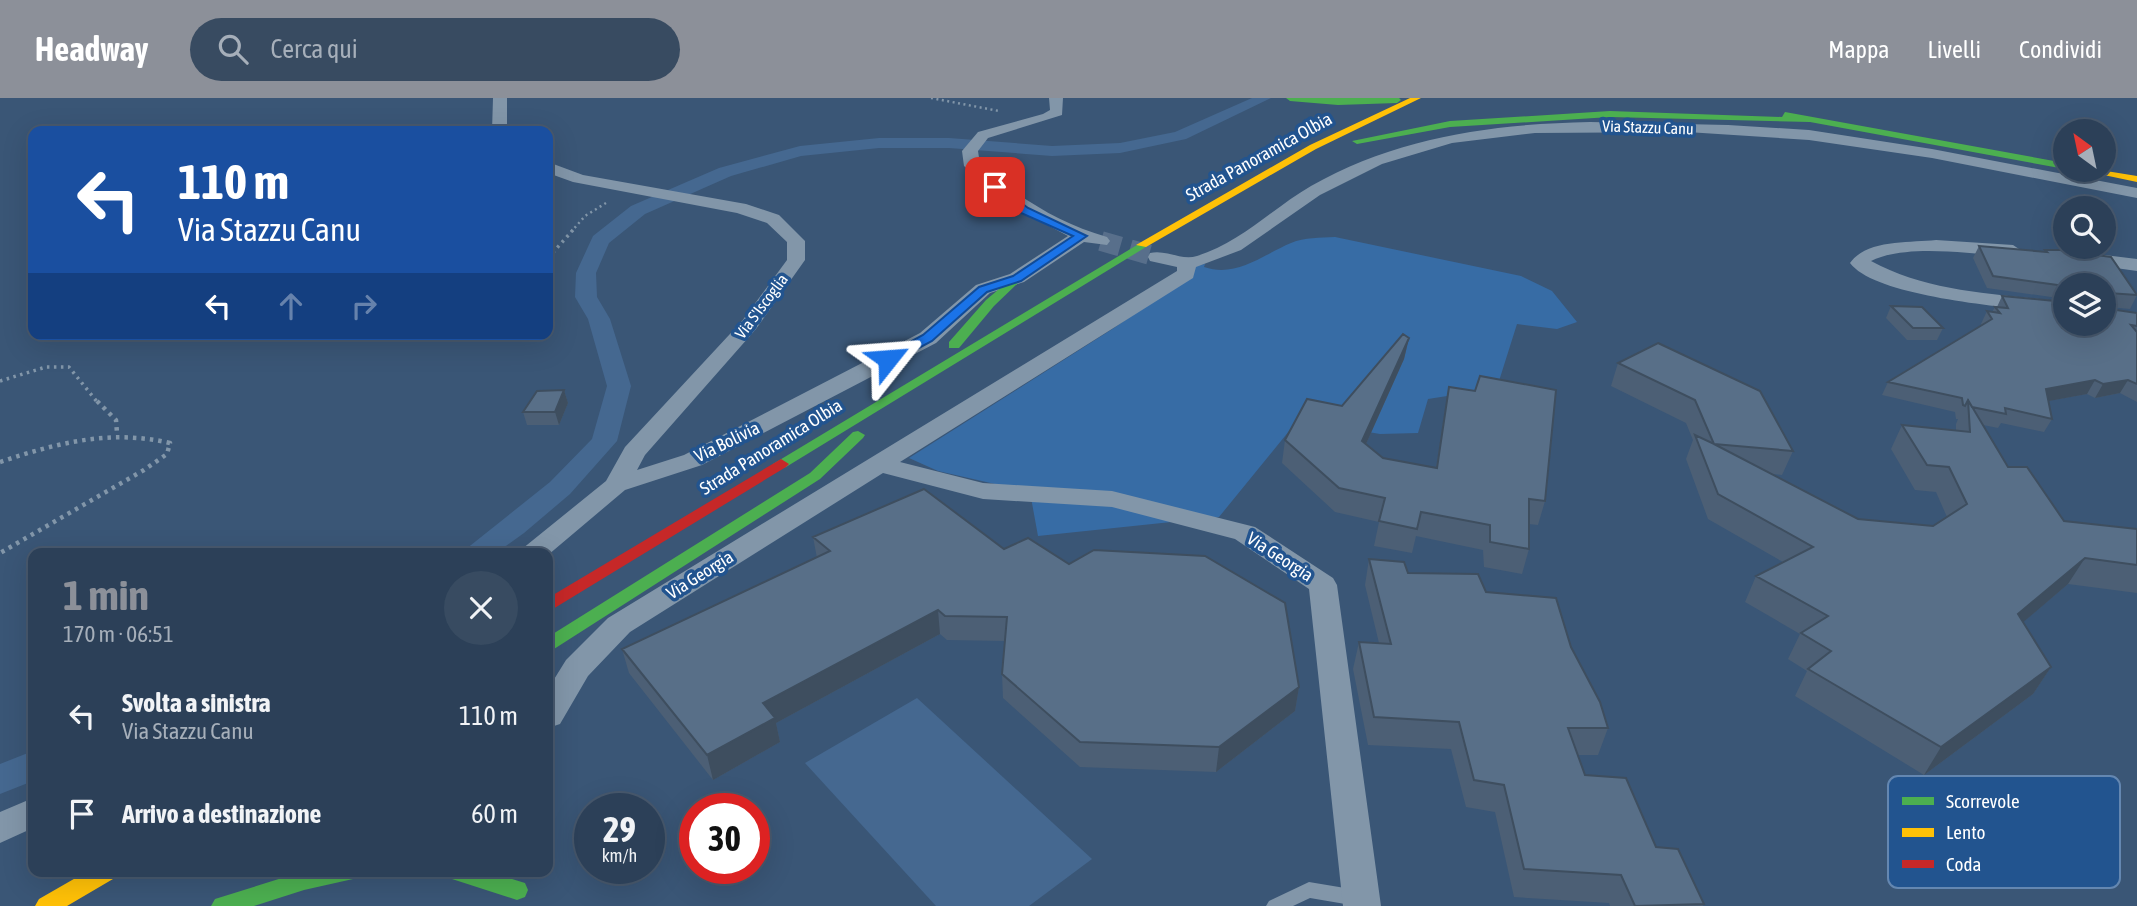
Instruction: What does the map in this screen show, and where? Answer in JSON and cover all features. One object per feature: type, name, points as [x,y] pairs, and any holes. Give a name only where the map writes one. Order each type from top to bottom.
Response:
[{"type":"highway","points":[[1293,99],[1364,102],[1417,98]]},
{"type":"highway","name":"Strada Panoramica Olbia","points":[[553,603],[1143,244],[1313,147],[1329,126],[1417,98]]},
{"type":"highway","points":[[1293,99],[1329,126]]},
{"type":"highway","points":[[1703,100],[2053,164]]},
{"type":"highway","points":[[1781,100],[1889,133]]},
{"type":"highway","points":[[1313,147],[1500,119],[1610,114],[1763,121],[1809,120]]},
{"type":"highway","points":[[2116,175],[2137,179]]},
{"type":"highway","points":[[932,371],[990,303],[1017,278]]},
{"type":"highway","points":[[553,642],[815,476],[857,436],[876,405]]},
{"type":"highway","points":[[47,906],[96,877]]},
{"type":"highway","points":[[223,906],[319,877]]},
{"type":"highway","points":[[482,877],[516,885]]},
{"type":"highway","points":[[213,906],[256,878]]},
{"type":"street","points":[[500,98],[500,126]]},
{"type":"street","points":[[1056,98],[1057,112],[1037,120],[996,129],[973,146],[972,166],[1025,211],[1082,236],[1101,241]]},
{"type":"street","name":"Via Stazzu Canu","points":[[1187,264],[1216,258],[1232,250],[1303,198],[1359,169],[1423,145],[1489,131],[1537,127],[1681,128],[1810,135],[2137,193]]},
{"type":"street","name":"Via S'Iscoglia","points":[[540,548],[616,485],[634,452],[749,325],[796,260],[796,241],[773,219],[740,208],[579,179],[553,169]]},
{"type":"street","name":"Via Bolivia","points":[[616,485],[693,460],[928,338],[983,289],[1017,278],[1082,236]]},
{"type":"street","points":[[2035,253],[1936,246],[1909,247],[1865,257],[1860,263],[1894,278],[1947,292],[2053,306]]},
{"type":"street","points":[[1157,257],[1187,264]]},
{"type":"street","points":[[2085,259],[2137,265]]},
{"type":"street","name":"Via Georgia","points":[[553,708],[577,668],[619,625],[1186,274],[1187,264]]},
{"type":"street","name":"Via Georgia","points":[[879,464],[983,491],[1112,499],[1245,533],[1323,585],[1361,902]]},
{"type":"street","points":[[0,828],[28,814]]},
{"type":"lane","points":[[1275,906],[1309,891],[1361,902]]},
{"type":"path","points":[[931,98],[1037,120]]},
{"type":"path","points":[[553,252],[585,216],[630,187]]},
{"type":"path","points":[[0,381],[46,367],[69,366],[92,397],[116,420],[117,433]]},
{"type":"path","points":[[0,462],[58,443],[117,433],[146,436],[170,443],[167,454],[0,554]]},
{"type":"shaded area","points":[[1335,237],[1521,276],[1552,291],[1577,322],[1557,329],[1517,324],[1493,400],[1460,394],[1428,399],[1418,433],[1380,434],[1298,420],[1219,517],[1038,536],[1030,492],[938,471],[909,458],[1114,328],[1144,307],[1186,267],[1205,264],[1204,267],[1227,270],[1249,264],[1296,241]]},
{"type":"shaded area","points":[[917,698],[1092,859],[1029,906],[936,906],[805,763]]},
{"type":"building","points":[[1979,246],[2047,252],[2045,250],[2053,250],[2053,259],[2112,259],[2137,295],[2116,294],[2116,273],[2053,273],[2053,284],[1993,276]]},
{"type":"building","points":[[2002,296],[2053,301],[2053,336],[2116,336],[2116,310],[2137,313],[2137,326],[2131,325],[2137,332],[2137,384],[2128,380],[2103,384],[2095,380],[2046,389],[2052,419],[2005,408],[2006,414],[1972,407],[1968,400],[1965,406],[1962,398],[1888,382],[1992,319],[1987,311],[2000,313],[1995,307],[2008,308]]},
{"type":"building","points":[[1891,306],[1922,307],[1943,328],[1913,328]]},
{"type":"building","points":[[1403,334],[1409,338],[1362,441],[1383,458],[1437,468],[1449,387],[1475,391],[1480,376],[1556,390],[1545,501],[1529,499],[1529,549],[1490,542],[1490,525],[1421,512],[1417,529],[1379,521],[1385,498],[1339,488],[1285,440],[1307,399],[1342,406]]},
{"type":"building","points":[[1658,343],[1760,391],[1793,451],[1714,444],[1695,400],[1618,363]]},
{"type":"building","points":[[564,390],[555,412],[523,412],[537,391]]},
{"type":"building","points":[[1968,400],[2008,467],[2027,467],[2064,521],[2137,529],[2137,565],[2085,558],[2018,614],[2051,667],[1941,747],[1808,669],[1831,651],[1801,633],[1828,616],[1756,576],[1813,547],[1718,494],[1695,435],[1858,519],[1933,526],[1967,504],[1949,467],[1927,465],[1902,425],[1970,432]]},
{"type":"building","points":[[924,489],[1004,549],[1028,538],[1069,564],[1094,550],[1205,556],[1285,603],[1299,687],[1219,747],[1080,742],[1002,674],[1007,617],[945,616],[938,610],[763,703],[775,718],[707,755],[622,649],[830,551],[813,537]]},
{"type":"building","points":[[1369,559],[1404,562],[1408,573],[1478,574],[1486,592],[1556,598],[1571,647],[1600,702],[1608,728],[1568,728],[1585,775],[1626,778],[1656,847],[1678,849],[1704,904],[1635,906],[1621,875],[1524,869],[1504,785],[1474,780],[1459,722],[1374,717],[1359,642],[1391,644]]},
{"type":"waterway","points":[[483,548],[514,527],[560,488],[604,441],[619,386],[599,319],[586,297],[586,273],[600,240],[638,210],[725,172],[800,151],[879,143],[949,143],[1052,151],[1120,148],[1180,136],[1264,98]]},
{"type":"waterway","points":[[0,780],[28,767]]},
{"type":"tunnel","points":[[1101,241],[1157,257]]},
{"type":"traffic: fast","points":[[1290,98],[1338,102],[1397,100]]},
{"type":"traffic: fast","points":[[1357,141],[1450,124],[1610,114],[1809,120]]},
{"type":"traffic: fast","points":[[1785,115],[2053,164]]},
{"type":"traffic: fast","points":[[781,464],[1142,245]]},
{"type":"traffic: fast","points":[[954,345],[990,303],[1017,278]]},
{"type":"traffic: fast","points":[[553,642],[815,476],[858,435]]},
{"type":"traffic: fast","points":[[223,906],[319,877]]},
{"type":"traffic: fast","points":[[476,877],[517,890]]},
{"type":"traffic: slow","points":[[1142,245],[1313,147],[1417,98]]},
{"type":"traffic: slow","points":[[2116,175],[2137,179]]},
{"type":"traffic: slow","points":[[47,906],[96,877]]},
{"type":"traffic: jam","points":[[553,603],[781,464]]},
{"type":"route","points":[[888,359],[928,338],[983,289],[1017,278],[1082,236],[1025,211],[995,187]]}]
